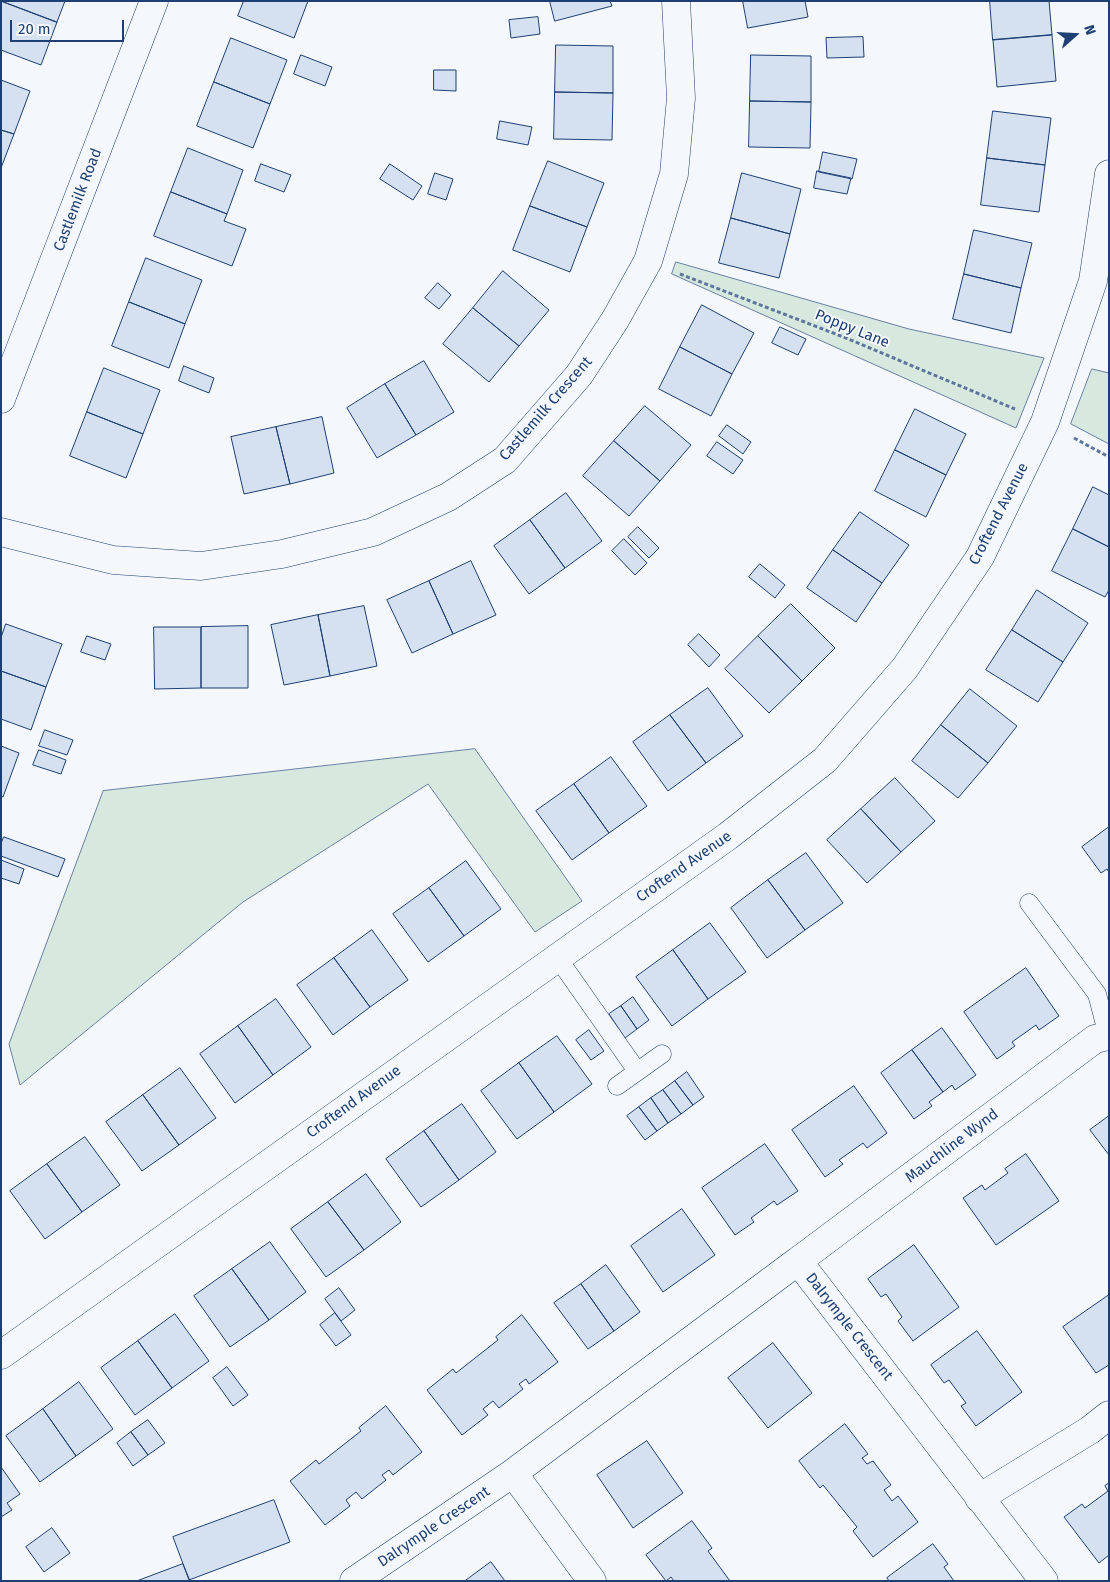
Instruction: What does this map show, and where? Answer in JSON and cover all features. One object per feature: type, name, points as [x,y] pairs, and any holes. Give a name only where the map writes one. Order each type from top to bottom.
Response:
[{"type":"street","name":"Castlemilk Road","points":[[1,399],[154,1]]},
{"type":"street","name":"Castlemilk Crescent","points":[[1,532],[113,560],[201,566],[282,554],[373,532],[448,497],[505,460],[579,374],[616,320],[648,261],[674,174],[681,98],[676,1]]},
{"type":"street","name":"Croftend Avenue","points":[[1,1355],[728,836],[825,760],[905,668],[980,557],[1045,422],[1093,282],[1109,174]]},
{"type":"street","name":"Mauchline Wynd","points":[[798,1261],[1095,1039],[1108,1036]]},
{"type":"street","name":"Dalrymple Crescent","points":[[354,1581],[513,1473],[798,1261],[1044,1581]]},
{"type":"street","points":[[979,1498],[1090,1430],[1109,1415]]},
{"type":"street","points":[[513,1473],[592,1581]]},
{"type":"lane","points":[[1029,903],[1097,994],[1108,1036]]},
{"type":"lane","points":[[556,957],[638,1071]]},
{"type":"lane","points":[[616,1086],[662,1054]]},
{"type":"path","name":"Poppy Lane","points":[[648,261],[846,338],[1045,422]]},
{"type":"shaded area","points":[[676,262],[909,329],[1044,358],[1016,428],[672,274]]},
{"type":"shaded area","points":[[1092,369],[1109,373],[1109,444],[1071,424]]},
{"type":"shaded area","points":[[475,749],[582,901],[535,932],[428,784],[243,902],[20,1085],[9,1044],[103,791]]},
{"type":"building","points":[[1,1],[57,22],[41,65],[1,50]]},
{"type":"building","points":[[1,1],[65,1],[57,22]]},
{"type":"building","points":[[244,1],[308,1],[294,38],[238,16]]},
{"type":"building","points":[[550,1],[610,1],[612,6],[555,21]]},
{"type":"building","points":[[743,1],[805,1],[808,17],[748,28]]},
{"type":"building","points":[[990,1],[1049,1],[1052,35],[993,40]]},
{"type":"building","points":[[538,17],[540,34],[511,38],[509,20]]},
{"type":"building","points":[[1052,35],[1056,81],[997,87],[993,40]]},
{"type":"building","points":[[863,37],[864,57],[827,58],[826,38]]},
{"type":"building","points":[[231,38],[287,60],[270,104],[214,82]]},
{"type":"building","points":[[556,45],[613,46],[613,93],[555,92]]},
{"type":"building","points":[[301,55],[332,67],[325,86],[294,74]]},
{"type":"building","points":[[751,55],[811,56],[811,102],[750,101]]},
{"type":"building","points":[[434,70],[456,70],[456,91],[434,90]]},
{"type":"building","points":[[1,80],[30,91],[14,134],[1,130]]},
{"type":"building","points":[[214,82],[270,104],[253,148],[197,126]]},
{"type":"building","points":[[555,92],[613,93],[612,140],[554,139]]},
{"type":"building","points":[[750,101],[811,102],[810,148],[749,147]]},
{"type":"building","points":[[993,111],[1051,118],[1045,165],[987,158]]},
{"type":"building","points":[[500,121],[532,127],[528,145],[497,139]]},
{"type":"building","points":[[1,130],[14,134],[1,168]]},
{"type":"building","points":[[188,148],[243,170],[227,214],[171,192]]},
{"type":"building","points":[[823,152],[857,159],[852,179],[819,172]]},
{"type":"building","points":[[987,158],[1045,165],[1039,212],[981,205]]},
{"type":"building","points":[[548,161],[604,183],[587,227],[530,206]]},
{"type":"building","points":[[261,164],[291,175],[284,192],[255,181]]},
{"type":"building","points":[[390,164],[422,186],[413,200],[380,179]]},
{"type":"building","points":[[817,171],[851,178],[847,194],[814,188]]},
{"type":"building","points":[[435,173],[453,179],[446,200],[428,194]]},
{"type":"building","points":[[742,173],[801,189],[790,234],[731,218]]},
{"type":"building","points":[[171,192],[227,214],[224,221],[246,229],[232,266],[154,236]]},
{"type":"building","points":[[530,206],[587,227],[570,272],[513,250]]},
{"type":"building","points":[[731,218],[790,234],[779,278],[719,263]]},
{"type":"building","points":[[974,230],[1032,243],[1021,288],[964,274]]},
{"type":"building","points":[[146,258],[202,280],[185,324],[129,302]]},
{"type":"building","points":[[503,271],[549,310],[519,346],[473,308]]},
{"type":"building","points":[[964,274],[1021,288],[1011,333],[953,319]]},
{"type":"building","points":[[438,283],[451,295],[439,309],[425,298]]},
{"type":"building","points":[[129,302],[185,324],[169,368],[112,346]]},
{"type":"building","points":[[702,305],[754,333],[732,374],[680,347]]},
{"type":"building","points":[[473,308],[519,346],[489,382],[443,344]]},
{"type":"building","points":[[780,327],[806,339],[798,355],[772,343]]},
{"type":"building","points":[[680,347],[732,374],[711,416],[659,389]]},
{"type":"building","points":[[424,361],[454,412],[416,435],[385,384]]},
{"type":"building","points":[[184,366],[214,378],[209,393],[179,381]]},
{"type":"building","points":[[104,368],[160,390],[143,434],[87,412]]},
{"type":"building","points":[[385,384],[416,435],[377,458],[347,408]]},
{"type":"building","points":[[645,406],[691,445],[660,481],[614,441]]},
{"type":"building","points":[[915,409],[966,434],[946,475],[895,450]]},
{"type":"building","points":[[87,412],[143,434],[126,478],[70,456]]},
{"type":"building","points":[[322,417],[334,473],[290,484],[276,427]]},
{"type":"building","points":[[727,425],[751,442],[743,454],[719,436]]},
{"type":"building","points":[[276,427],[290,484],[244,494],[231,437]]},
{"type":"building","points":[[614,441],[660,481],[629,516],[583,476]]},
{"type":"building","points":[[717,442],[743,460],[733,474],[707,456]]},
{"type":"building","points":[[895,450],[946,475],[926,517],[875,491]]},
{"type":"building","points":[[1093,487],[1109,495],[1109,547],[1073,529]]},
{"type":"building","points":[[566,493],[602,541],[565,568],[530,520]]},
{"type":"building","points":[[860,512],[909,545],[882,583],[833,550]]},
{"type":"building","points":[[530,520],[565,568],[529,594],[494,546]]},
{"type":"building","points":[[638,527],[659,548],[649,558],[628,537]]},
{"type":"building","points":[[1073,529],[1109,547],[1109,590],[1105,597],[1052,571]]},
{"type":"building","points":[[624,539],[647,563],[635,575],[612,551]]},
{"type":"building","points":[[833,550],[882,583],[856,622],[807,588]]},
{"type":"building","points":[[471,561],[496,615],[453,634],[429,581]]},
{"type":"building","points":[[760,564],[785,585],[775,598],[749,577]]},
{"type":"building","points":[[429,581],[453,634],[412,653],[387,600]]},
{"type":"building","points":[[1037,590],[1088,623],[1063,662],[1012,630]]},
{"type":"building","points":[[791,604],[835,648],[802,681],[758,636]]},
{"type":"building","points":[[364,606],[377,666],[330,676],[318,615]]},
{"type":"building","points":[[318,615],[330,676],[284,685],[271,625]]},
{"type":"building","points":[[6,624],[62,644],[46,687],[1,671],[1,638]]},
{"type":"building","points":[[248,626],[248,688],[201,688],[201,627]]},
{"type":"building","points":[[154,627],[201,627],[201,688],[155,689]]},
{"type":"building","points":[[1012,630],[1063,662],[1038,702],[986,670]]},
{"type":"building","points":[[699,634],[720,655],[709,667],[688,645]]},
{"type":"building","points":[[87,636],[111,644],[105,660],[81,652]]},
{"type":"building","points":[[758,636],[802,681],[769,713],[725,669]]},
{"type":"building","points":[[1,671],[46,687],[31,730],[1,719]]},
{"type":"building","points":[[708,688],[743,736],[706,763],[670,715]]},
{"type":"building","points":[[970,689],[1017,726],[988,763],[941,725]]},
{"type":"building","points":[[670,715],[706,763],[668,791],[633,742]]},
{"type":"building","points":[[941,725],[988,763],[958,798],[912,761]]},
{"type":"building","points":[[45,730],[73,740],[67,755],[39,746]]},
{"type":"building","points":[[1,746],[19,753],[3,797],[1,796]]},
{"type":"building","points":[[39,750],[66,760],[61,774],[33,765]]},
{"type":"building","points":[[611,757],[647,806],[609,833],[574,784]]},
{"type":"building","points":[[895,778],[935,821],[901,852],[861,809]]},
{"type":"building","points":[[574,784],[609,833],[572,860],[536,811]]},
{"type":"building","points":[[861,809],[901,852],[867,883],[827,840]]},
{"type":"building","points":[[1109,827],[1109,872],[1107,869],[1101,873],[1082,847]]},
{"type":"building","points":[[4,837],[65,859],[58,877],[1,856],[1,844]]},
{"type":"building","points":[[806,853],[843,903],[805,930],[768,880]]},
{"type":"building","points":[[1,860],[24,869],[19,884],[1,878]]},
{"type":"building","points":[[466,861],[501,909],[464,936],[429,888]]},
{"type":"building","points":[[768,880],[805,930],[767,958],[731,908]]},
{"type":"building","points":[[429,888],[464,936],[428,962],[393,914]]},
{"type":"building","points":[[710,923],[746,972],[708,999],[673,950]]},
{"type":"building","points":[[372,930],[408,980],[370,1007],[334,958]]},
{"type":"building","points":[[673,950],[708,999],[672,1026],[636,977]]},
{"type":"building","points":[[334,958],[370,1007],[333,1035],[297,985]]},
{"type":"building","points":[[1026,968],[1059,1016],[1039,1030],[1036,1025],[1012,1042],[1015,1046],[997,1059],[964,1012]]},
{"type":"building","points":[[633,997],[649,1020],[637,1029],[621,1006]]},
{"type":"building","points":[[276,999],[311,1047],[273,1075],[238,1026]]},
{"type":"building","points":[[621,1006],[637,1029],[625,1038],[609,1014]]},
{"type":"building","points":[[238,1026],[273,1075],[235,1103],[200,1054]]},
{"type":"building","points":[[942,1028],[976,1075],[955,1090],[952,1085],[943,1092],[912,1050]]},
{"type":"building","points":[[589,1030],[604,1051],[591,1060],[576,1040]]},
{"type":"building","points":[[557,1036],[592,1084],[554,1112],[519,1063]]},
{"type":"building","points":[[912,1050],[943,1092],[929,1102],[932,1106],[914,1119],[881,1073]]},
{"type":"building","points":[[519,1063],[554,1112],[517,1139],[481,1091]]},
{"type":"building","points":[[180,1068],[216,1118],[179,1145],[143,1095]]},
{"type":"building","points":[[687,1072],[704,1097],[693,1105],[675,1081]]},
{"type":"building","points":[[675,1081],[693,1105],[681,1114],[663,1090]]},
{"type":"building","points":[[854,1086],[887,1133],[867,1148],[863,1143],[839,1160],[843,1164],[825,1177],[792,1130]]},
{"type":"building","points":[[663,1090],[681,1114],[668,1123],[651,1098]]},
{"type":"building","points":[[143,1095],[179,1145],[142,1171],[106,1122]]},
{"type":"building","points":[[651,1098],[668,1123],[657,1131],[639,1107]]},
{"type":"building","points":[[462,1104],[496,1152],[459,1180],[424,1131]]},
{"type":"building","points":[[639,1107],[657,1131],[645,1140],[627,1116]]},
{"type":"building","points":[[1109,1116],[1109,1155],[1090,1130]]},
{"type":"building","points":[[424,1131],[459,1180],[421,1207],[386,1159]]},
{"type":"building","points":[[85,1137],[120,1185],[82,1212],[47,1164]]},
{"type":"building","points":[[765,1144],[798,1191],[777,1205],[774,1201],[751,1218],[754,1222],[735,1235],[702,1188]]},
{"type":"building","points":[[1026,1154],[1059,1201],[996,1245],[963,1198],[982,1185],[985,1190],[1008,1173],[1005,1169]]},
{"type":"building","points":[[47,1164],[82,1212],[45,1239],[10,1191]]},
{"type":"building","points":[[366,1174],[401,1222],[364,1250],[328,1202]]},
{"type":"building","points":[[328,1202],[364,1250],[326,1277],[291,1229]]},
{"type":"building","points":[[682,1209],[715,1255],[663,1292],[631,1246]]},
{"type":"building","points":[[270,1242],[306,1292],[269,1320],[232,1269]]},
{"type":"building","points":[[914,1245],[959,1307],[913,1341],[898,1321],[902,1317],[886,1294],[881,1297],[868,1279]]},
{"type":"building","points":[[606,1265],[640,1312],[614,1331],[581,1284]]},
{"type":"building","points":[[232,1269],[269,1320],[230,1347],[194,1296]]},
{"type":"building","points":[[581,1284],[614,1331],[588,1349],[554,1303]]},
{"type":"building","points":[[339,1288],[355,1310],[341,1321],[325,1299]]},
{"type":"building","points":[[1109,1295],[1109,1365],[1096,1373],[1063,1327]]},
{"type":"building","points":[[335,1313],[351,1335],[336,1346],[320,1325]]},
{"type":"building","points":[[175,1314],[209,1361],[172,1388],[138,1341]]},
{"type":"building","points":[[522,1315],[558,1362],[529,1384],[526,1379],[519,1384],[523,1389],[499,1408],[493,1401],[483,1409],[488,1415],[462,1435],[427,1390],[453,1369],[456,1373],[498,1340],[496,1337]]},
{"type":"building","points":[[977,1331],[1022,1392],[976,1426],[961,1406],[966,1403],[949,1380],[944,1383],[931,1365]]},
{"type":"building","points":[[138,1341],[172,1388],[135,1415],[101,1368]]},
{"type":"building","points":[[773,1343],[812,1393],[768,1428],[728,1378]]},
{"type":"building","points":[[227,1367],[248,1395],[233,1406],[213,1378]]},
{"type":"building","points":[[79,1382],[113,1429],[76,1456],[43,1409]]},
{"type":"building","points":[[386,1406],[422,1452],[393,1475],[389,1470],[382,1475],[386,1480],[362,1499],[356,1492],[346,1500],[350,1506],[325,1525],[290,1481],[316,1460],[319,1464],[361,1431],[359,1428]]},
{"type":"building","points":[[43,1409],[76,1456],[40,1482],[6,1436]]},
{"type":"building","points":[[148,1420],[165,1443],[148,1455],[131,1432]]},
{"type":"building","points":[[845,1424],[868,1454],[862,1458],[867,1464],[873,1461],[891,1485],[884,1490],[892,1501],[898,1496],[918,1522],[873,1557],[853,1531],[857,1527],[823,1485],[820,1488],[799,1461]]},
{"type":"building","points":[[131,1432],[148,1455],[133,1466],[117,1443]]},
{"type":"building","points":[[647,1441],[683,1493],[633,1528],[597,1475]]},
{"type":"building","points":[[1,1467],[20,1494],[7,1503],[12,1510],[1,1517]]},
{"type":"building","points":[[1109,1483],[1109,1555],[1099,1563],[1064,1517],[1082,1504],[1085,1508],[1108,1491],[1105,1486]]},
{"type":"building","points":[[274,1500],[290,1542],[189,1580],[173,1537]]},
{"type":"building","points":[[692,1521],[712,1548],[708,1551],[730,1581],[674,1581],[671,1577],[666,1581],[646,1555]]},
{"type":"building","points":[[52,1528],[70,1553],[44,1572],[26,1547]]},
{"type":"building","points":[[933,1544],[948,1564],[944,1567],[954,1581],[889,1581],[887,1578]]},
{"type":"building","points":[[491,1562],[505,1581],[465,1581]]},
{"type":"building","points":[[183,1564],[190,1581],[137,1581]]}]
